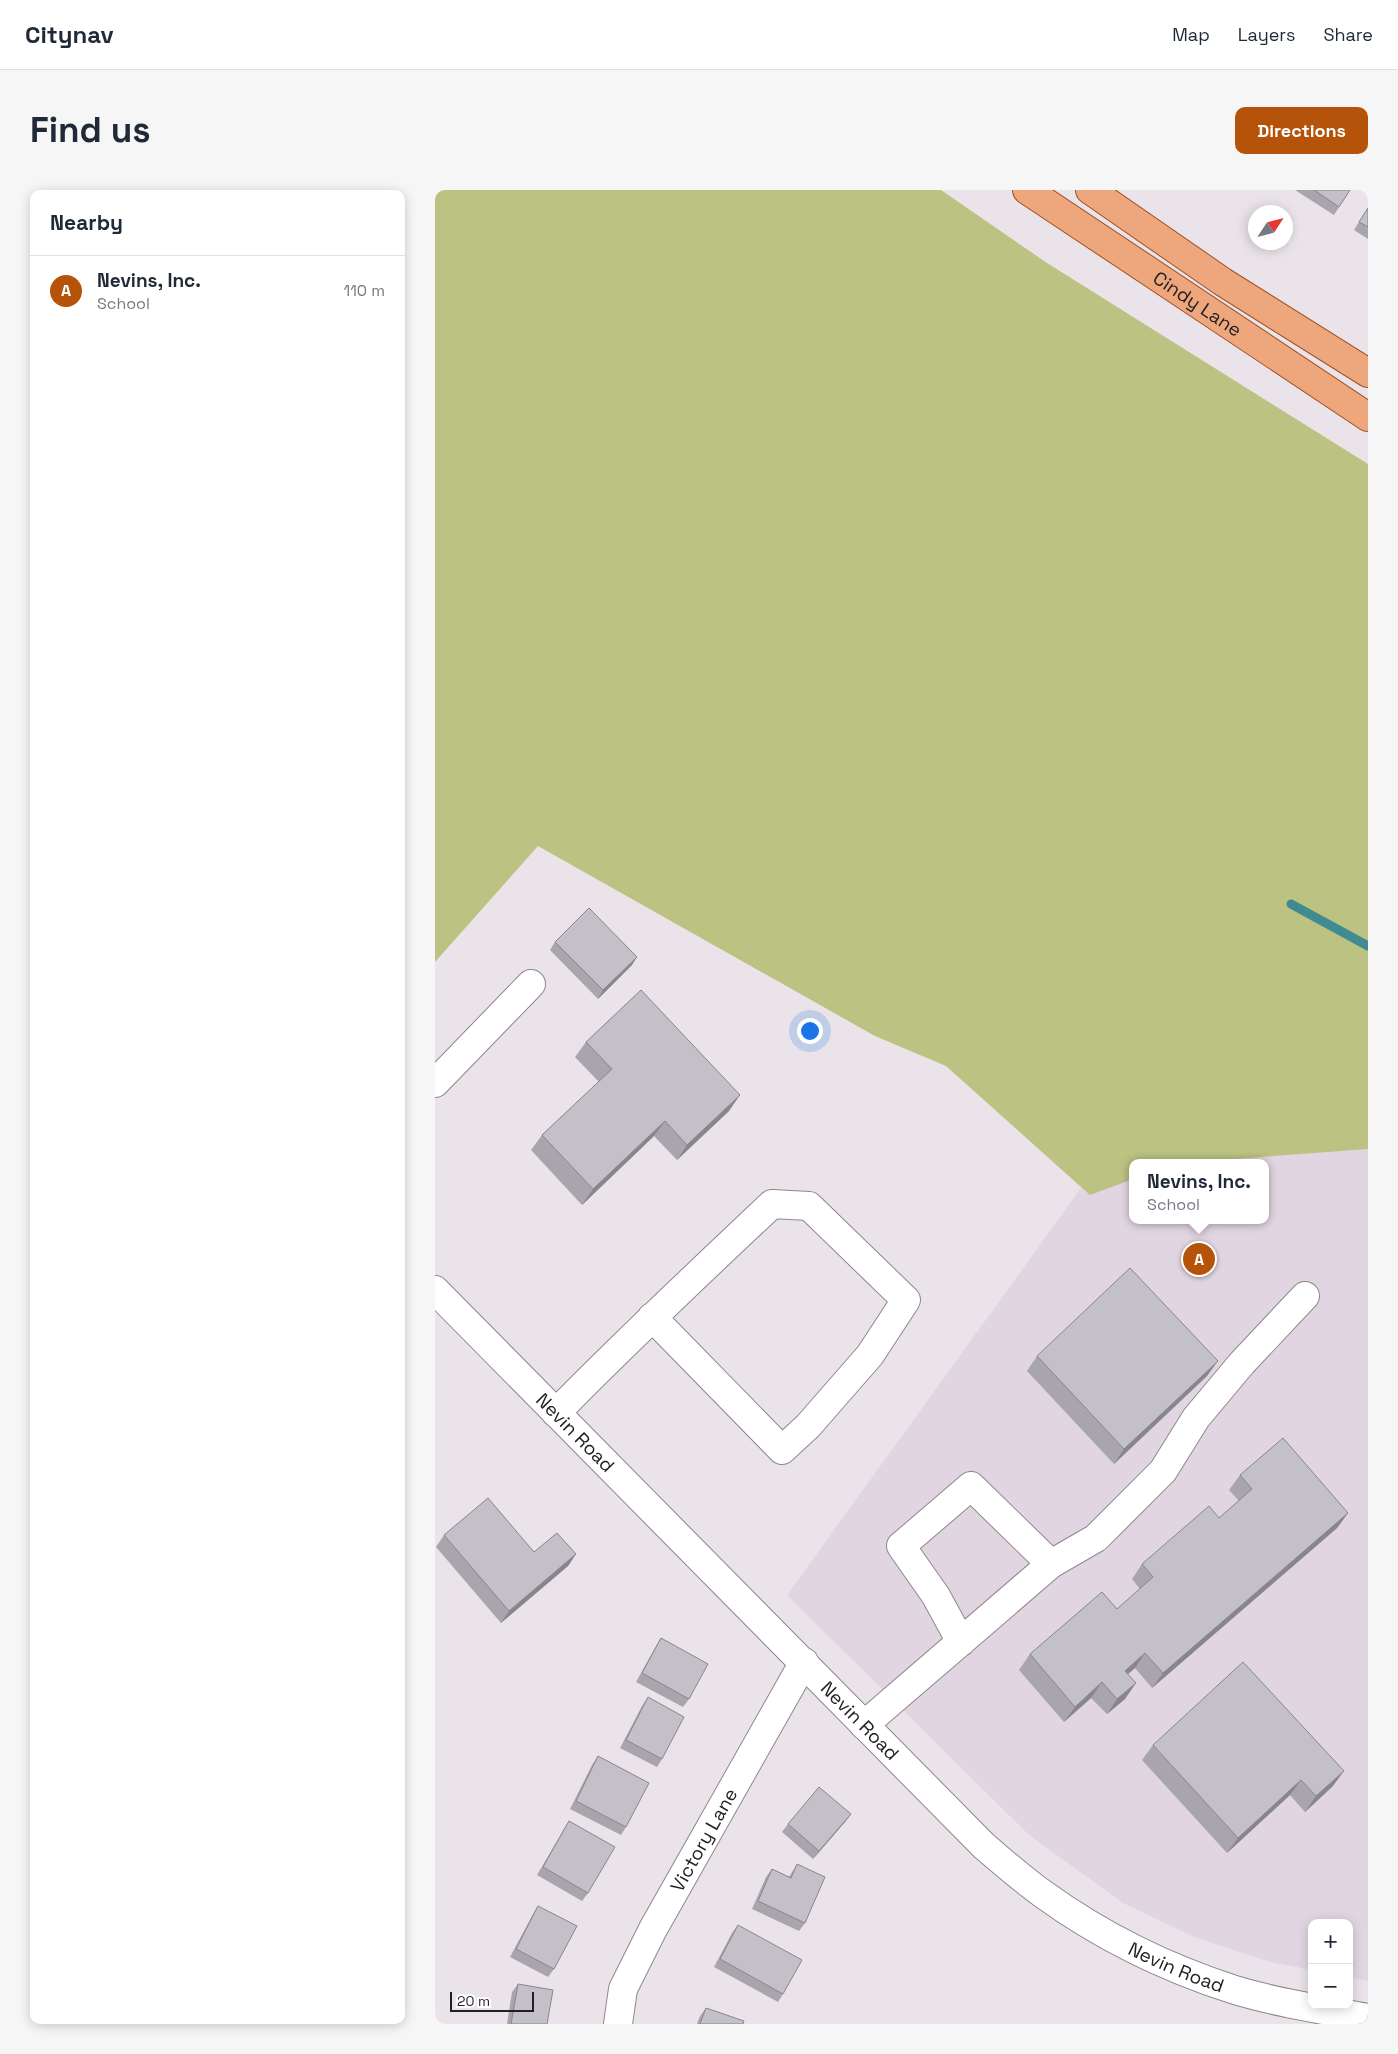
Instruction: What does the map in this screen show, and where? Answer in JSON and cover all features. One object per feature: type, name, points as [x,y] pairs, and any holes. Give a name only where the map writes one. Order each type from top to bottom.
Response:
[{"type":"main road","name":"Cindy Lane","points":[[1027,190],[1368,417]]},
{"type":"main road","name":"Cindy Lane","points":[[1090,190],[1223,282],[1368,373]]},
{"type":"street","points":[[435,1083],[531,984]]},
{"type":"street","points":[[556,1413],[652,1317],[772,1204],[809,1206],[906,1300],[870,1355],[807,1426],[782,1450],[652,1317]]},
{"type":"street","name":"Nevin Road","points":[[435,1290],[984,1846],[1042,1894],[1105,1934],[1168,1966],[1235,1990],[1269,1999],[1368,2018]]},
{"type":"street","points":[[864,1724],[1051,1564],[1096,1538],[1163,1471],[1196,1418],[1242,1363],[1305,1296]]},
{"type":"street","points":[[961,1642],[936,1596],[901,1546],[971,1486],[1051,1564]]},
{"type":"street","name":"Victory Lane","points":[[618,2024],[623,1990],[653,1929],[804,1662]]},
{"type":"shaded area","points":[[1307,875],[1368,923],[1368,1981],[1353,1978],[1353,1919],[1308,1919],[1308,1969],[1270,1962],[1194,1937],[1123,1903],[1029,1835],[787,1595]]},
{"type":"green space","points":[[435,190],[941,190],[1047,263],[1368,464],[1368,1149],[1234,1159],[1129,1159],[1129,1180],[1090,1195],[946,1066],[875,1036],[538,846],[435,962]]},
{"type":"building","points":[[1314,190],[1350,190],[1339,207]]},
{"type":"building","points":[[1368,208],[1368,227],[1359,222]]},
{"type":"building","points":[[589,908],[637,957],[603,990],[555,942]]},
{"type":"building","points":[[641,990],[740,1095],[687,1145],[665,1121],[593,1189],[542,1135],[612,1069],[586,1042]]},
{"type":"building","points":[[1130,1268],[1218,1361],[1124,1449],[1037,1356]]},
{"type":"building","points":[[1283,1438],[1348,1513],[1163,1673],[1145,1653],[1125,1671],[1136,1683],[1117,1699],[1102,1682],[1075,1707],[1030,1654],[1102,1592],[1117,1609],[1153,1577],[1142,1564],[1209,1506],[1219,1518],[1252,1489],[1240,1475]]},
{"type":"building","points":[[488,1498],[534,1552],[557,1533],[576,1554],[509,1611],[444,1535]]},
{"type":"building","points":[[661,1638],[708,1664],[689,1699],[642,1673]]},
{"type":"building","points":[[1243,1662],[1344,1771],[1316,1796],[1301,1780],[1238,1838],[1153,1745]]},
{"type":"building","points":[[648,1697],[684,1717],[662,1759],[626,1740]]},
{"type":"building","points":[[598,1756],[649,1783],[626,1827],[576,1801]]},
{"type":"building","points":[[819,1787],[851,1814],[819,1851],[788,1824]]},
{"type":"building","points":[[569,1821],[615,1847],[588,1893],[543,1867]]},
{"type":"building","points":[[797,1864],[825,1877],[805,1923],[758,1901],[772,1869],[791,1878]]},
{"type":"building","points":[[538,1906],[577,1926],[554,1969],[516,1949]]},
{"type":"building","points":[[738,1925],[802,1960],[783,1994],[720,1959]]},
{"type":"building","points":[[518,1984],[553,1990],[547,2024],[511,2024]]},
{"type":"building","points":[[706,2008],[744,2021],[743,2024],[700,2024]]},
{"type":"waterway","points":[[1291,904],[1368,946]]},
{"type":"place","name":"Nevins, Inc.","points":[[1199,1259]]}]
